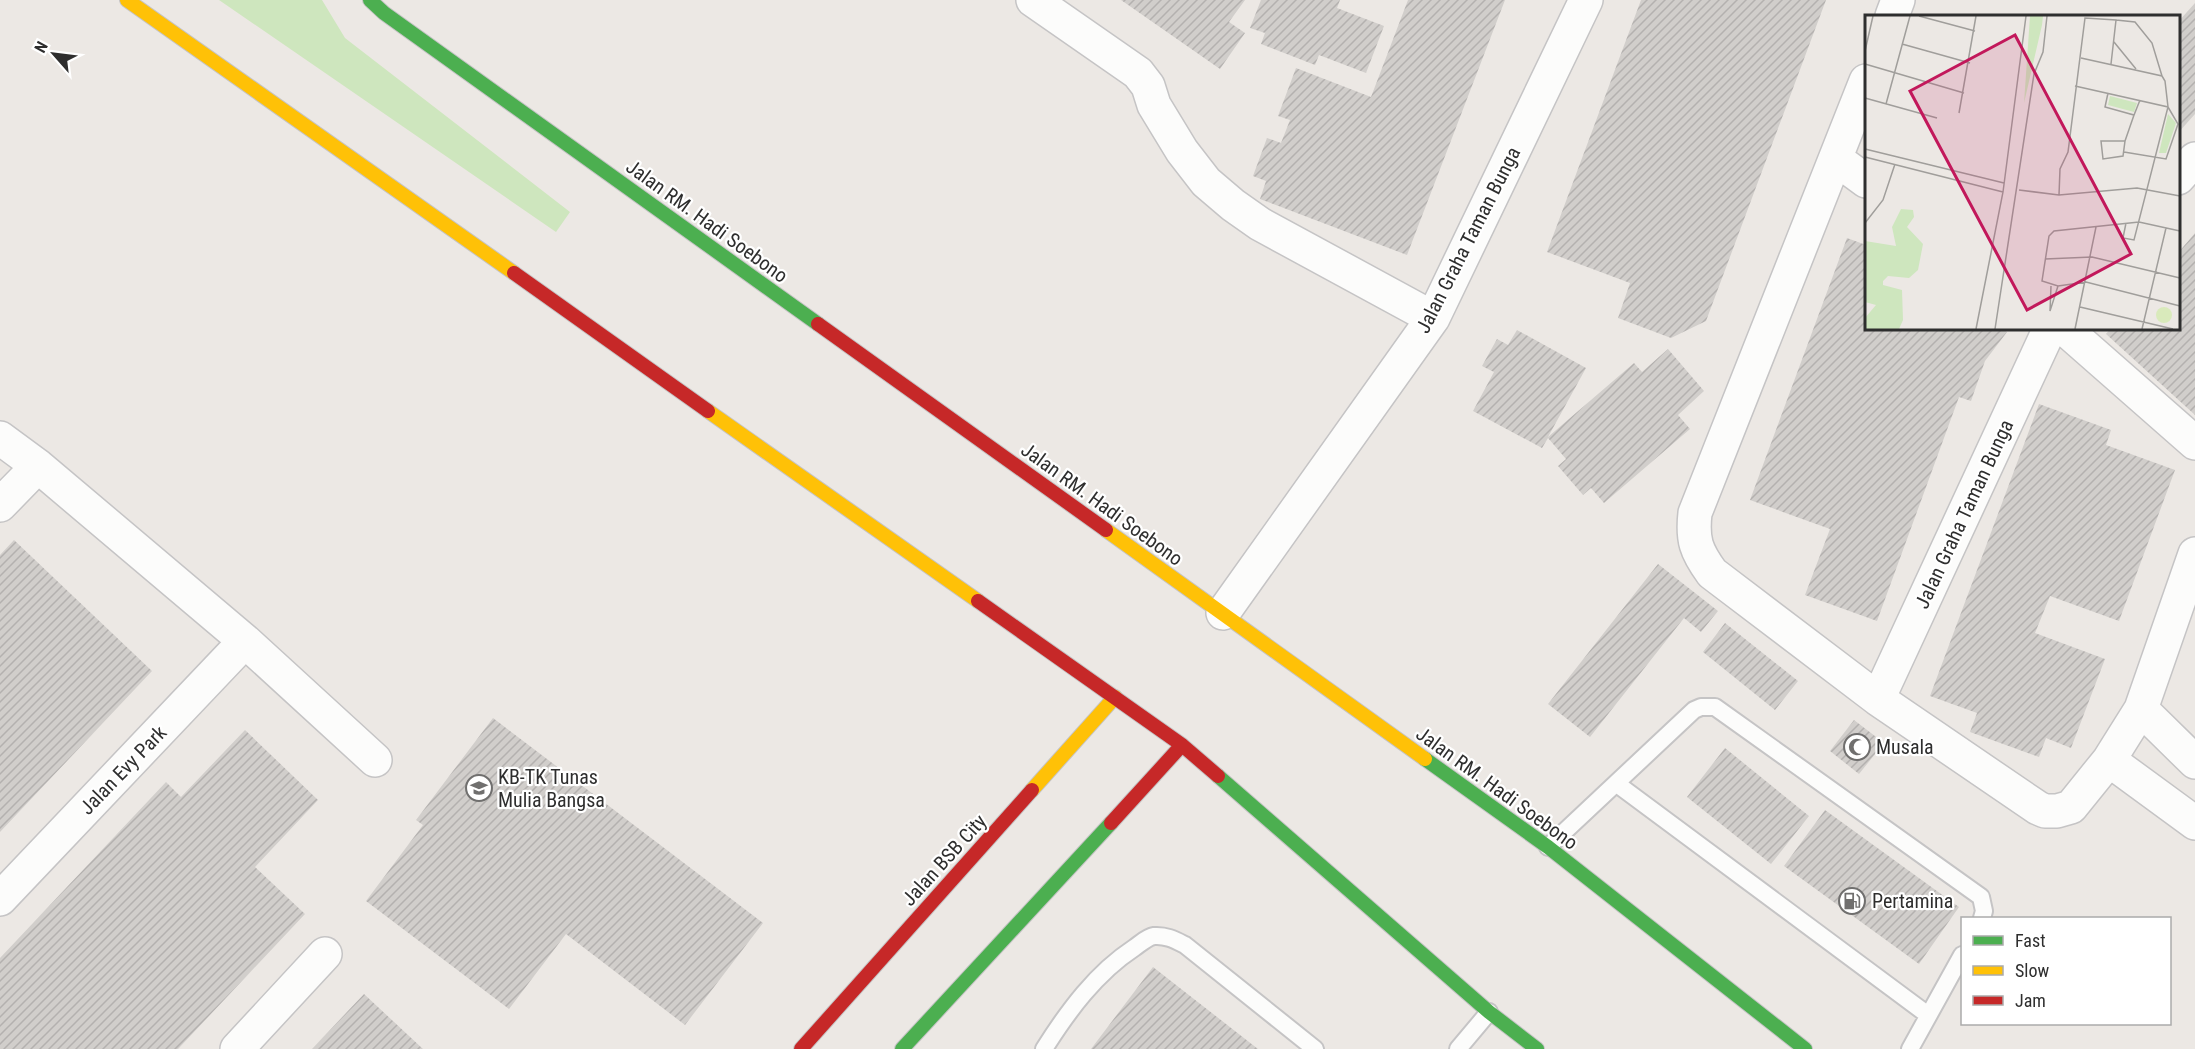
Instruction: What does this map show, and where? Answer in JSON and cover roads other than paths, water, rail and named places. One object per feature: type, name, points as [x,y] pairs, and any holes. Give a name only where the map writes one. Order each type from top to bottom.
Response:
[{"type":"main road","points":[[127,0],[1182,745],[1489,1012],[1537,1049]]},
{"type":"main road","name":"Jalan RM. Hadi Soebono","points":[[369,0],[1280,657],[1548,847],[1805,1049]]},
{"type":"main road","name":"Jalan BSB City","points":[[801,1049],[1115,698]]},
{"type":"main road","points":[[902,1049],[1182,745]]},
{"type":"street","points":[[1033,0],[1138,73],[1148,86],[1154,105],[1182,151],[1206,182],[1233,205],[1260,224],[1433,318]]},
{"type":"street","name":"Jalan Graha Taman Bunga","points":[[1223,614],[1433,318],[1586,0]]},
{"type":"street","points":[[1892,15],[1898,0]]},
{"type":"street","points":[[1865,84],[1695,513],[1693,533],[1698,554],[1712,573],[1878,699],[2045,811],[2057,811],[2071,807],[2109,760],[2141,710],[2195,554]]},
{"type":"street","points":[[1836,159],[1865,180]]},
{"type":"street","points":[[2180,176],[2195,159]]},
{"type":"street","name":"Jalan Graha Taman Bunga","points":[[1878,699],[2049,330]]},
{"type":"street","points":[[2066,330],[2195,443]]},
{"type":"street","points":[[0,438],[38,466],[246,641],[375,760]]},
{"type":"street","points":[[0,505],[38,466]]},
{"type":"street","name":"Jalan Evy Park","points":[[0,899],[246,641]]},
{"type":"street","points":[[2141,710],[2195,762]]},
{"type":"street","points":[[2109,760],[2195,823]]},
{"type":"street","points":[[237,1049],[325,954]]},
{"type":"lane","points":[[1548,847],[1694,710],[1701,706],[1715,707],[1981,897],[1984,911],[1982,917]]},
{"type":"lane","points":[[1617,784],[1928,1016]]},
{"type":"lane","points":[[1044,1049],[1065,1016],[1114,961],[1151,936],[1168,937],[1185,945],[1315,1049]]},
{"type":"lane","points":[[1910,1049],[1961,957]]},
{"type":"lane","points":[[1458,1049],[1489,1012]]},
{"type":"place","name":"Musala","points":[[1857,747]]},
{"type":"place","name":"KB-TK Tunas Mulia Bangsa","points":[[479,788]]},
{"type":"place","name":"Pertamina","points":[[1852,901]]}]
